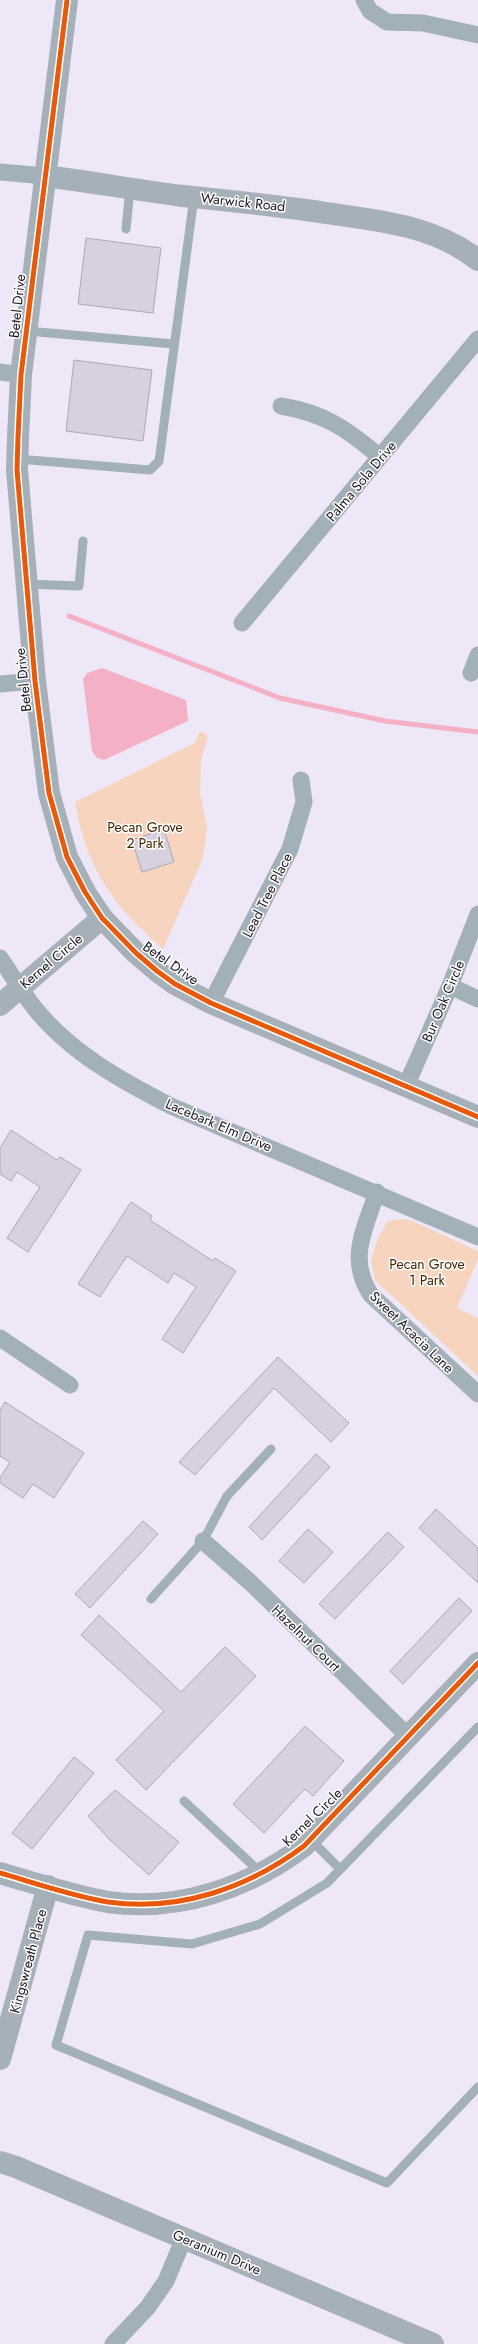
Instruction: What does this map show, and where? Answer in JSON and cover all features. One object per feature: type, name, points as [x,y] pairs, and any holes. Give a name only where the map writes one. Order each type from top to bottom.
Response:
[{"type":"street","name":"Betel Drive","points":[[66,0],[26,331],[22,375],[18,459],[35,681],[49,793],[54,818],[67,857],[85,892],[102,918],[136,953],[175,984],[211,1003],[478,1117]]},
{"type":"street","points":[[364,0],[370,11],[387,22],[424,23],[478,35]]},
{"type":"street","name":"Warwick Road","points":[[0,172],[45,176],[130,189],[280,206],[390,222],[415,228],[448,241],[478,260]]},
{"type":"street","name":"Palma Sola Drive","points":[[242,623],[478,339]]},
{"type":"street","points":[[0,372],[22,375]]},
{"type":"street","points":[[281,406],[314,413],[333,421],[380,456]]},
{"type":"street","points":[[471,673],[478,655]]},
{"type":"street","points":[[0,684],[35,681]]},
{"type":"street","name":"Lead Tree Place","points":[[211,1003],[290,849],[304,802],[301,780]]},
{"type":"street","name":"Bur Oak Circle","points":[[406,1086],[450,986],[478,914]]},
{"type":"street","name":"Kernel Circle","points":[[0,1004],[19,986],[102,918]]},
{"type":"street","name":"Lacebark Elm Drive","points":[[0,958],[48,1024],[89,1059],[126,1083],[171,1106],[377,1192],[478,1237]]},
{"type":"street","points":[[450,986],[478,998]]},
{"type":"street","name":"Sweet Acacia Lane","points":[[377,1192],[359,1249],[358,1265],[364,1285],[371,1295],[478,1394]]},
{"type":"street","points":[[0,1338],[70,1384]]},
{"type":"street","name":"Hazelnut Court","points":[[204,1541],[251,1583],[407,1736]]},
{"type":"street","name":"Kernel Circle","points":[[0,1872],[107,1901],[152,1904],[172,1902],[228,1889],[280,1863],[310,1839],[478,1663]]},
{"type":"street","name":"Kingswreath Place","points":[[0,2059],[48,1886]]},
{"type":"street","name":"Geranium Drive","points":[[0,2162],[184,2238],[433,2344]]},
{"type":"street","points":[[113,2344],[148,2307],[162,2288],[184,2238]]},
{"type":"lane","points":[[126,229],[130,189]]},
{"type":"lane","points":[[18,459],[150,470],[159,461],[194,197]]},
{"type":"lane","points":[[26,331],[174,344]]},
{"type":"lane","points":[[27,584],[79,586],[84,541]]},
{"type":"lane","points":[[151,1599],[204,1541],[227,1496],[271,1449]]},
{"type":"lane","points":[[478,1727],[327,1883],[260,1924],[192,1944],[88,1935],[56,2045],[387,2183],[478,2087]]},
{"type":"lane","points":[[184,1801],[261,1873]]},
{"type":"lane","points":[[310,1839],[340,1869]]},
{"type":"green space","name":"Pecan Grove 2 Park","points":[[200,731],[208,736],[201,760],[200,792],[207,828],[203,858],[163,949],[130,917],[104,884],[86,847],[75,802],[195,743]]},
{"type":"green space","name":"Pecan Grove 1 Park","points":[[400,1219],[410,1220],[478,1251],[478,1259],[457,1308],[478,1318],[478,1376],[375,1280],[371,1261],[377,1240],[388,1221]]},
{"type":"shaded area","points":[[102,668],[186,700],[188,721],[104,760],[97,758],[92,751],[83,679],[87,673]]},
{"type":"building","points":[[86,238],[161,248],[153,313],[78,304]]},
{"type":"building","points":[[74,360],[152,370],[143,441],[66,431]]},
{"type":"building","points":[[164,829],[174,862],[142,872],[132,840]]},
{"type":"building","points":[[11,1130],[57,1160],[60,1157],[81,1170],[28,1252],[7,1238],[40,1187],[17,1172],[11,1181],[0,1174],[0,1148]]},
{"type":"building","points":[[131,1202],[152,1216],[150,1220],[213,1261],[215,1258],[236,1271],[183,1353],[162,1339],[196,1287],[174,1273],[168,1283],[127,1256],[100,1297],[78,1284]]},
{"type":"building","points":[[278,1357],[349,1423],[331,1442],[274,1388],[195,1475],[179,1462]]},
{"type":"building","points":[[5,1402],[84,1453],[54,1498],[33,1484],[23,1498],[0,1483],[0,1478],[10,1462],[0,1456],[0,1410]]},
{"type":"building","points":[[316,1454],[330,1467],[262,1540],[249,1527]]},
{"type":"building","points":[[436,1509],[478,1548],[478,1583],[419,1528]]},
{"type":"building","points":[[143,1521],[158,1534],[90,1608],[75,1594]]},
{"type":"building","points":[[308,1529],[333,1552],[304,1583],[279,1561]]},
{"type":"building","points":[[388,1532],[404,1547],[335,1619],[319,1604]]},
{"type":"building","points":[[459,1598],[472,1611],[403,1684],[390,1671]]},
{"type":"building","points":[[99,1615],[181,1692],[225,1647],[256,1676],[146,1790],[116,1760],[164,1711],[81,1635]]},
{"type":"building","points":[[305,1726],[344,1761],[313,1796],[305,1789],[264,1833],[233,1804]]},
{"type":"building","points":[[74,1757],[94,1773],[32,1849],[12,1833]]},
{"type":"building","points":[[115,1790],[179,1842],[149,1875],[109,1839],[88,1816]]},
{"type":"waterway","points":[[69,616],[280,698],[385,721],[478,732]]},
{"type":"cycle path","points":[[67,0],[21,375],[17,470],[35,681],[49,793],[67,857],[85,892],[102,918],[136,953],[175,984],[211,1003],[478,1117]]},
{"type":"cycle path","points":[[0,1873],[81,1896],[108,1902],[135,1904],[186,1900],[212,1894],[236,1885],[260,1874],[304,1846],[478,1663]]}]
